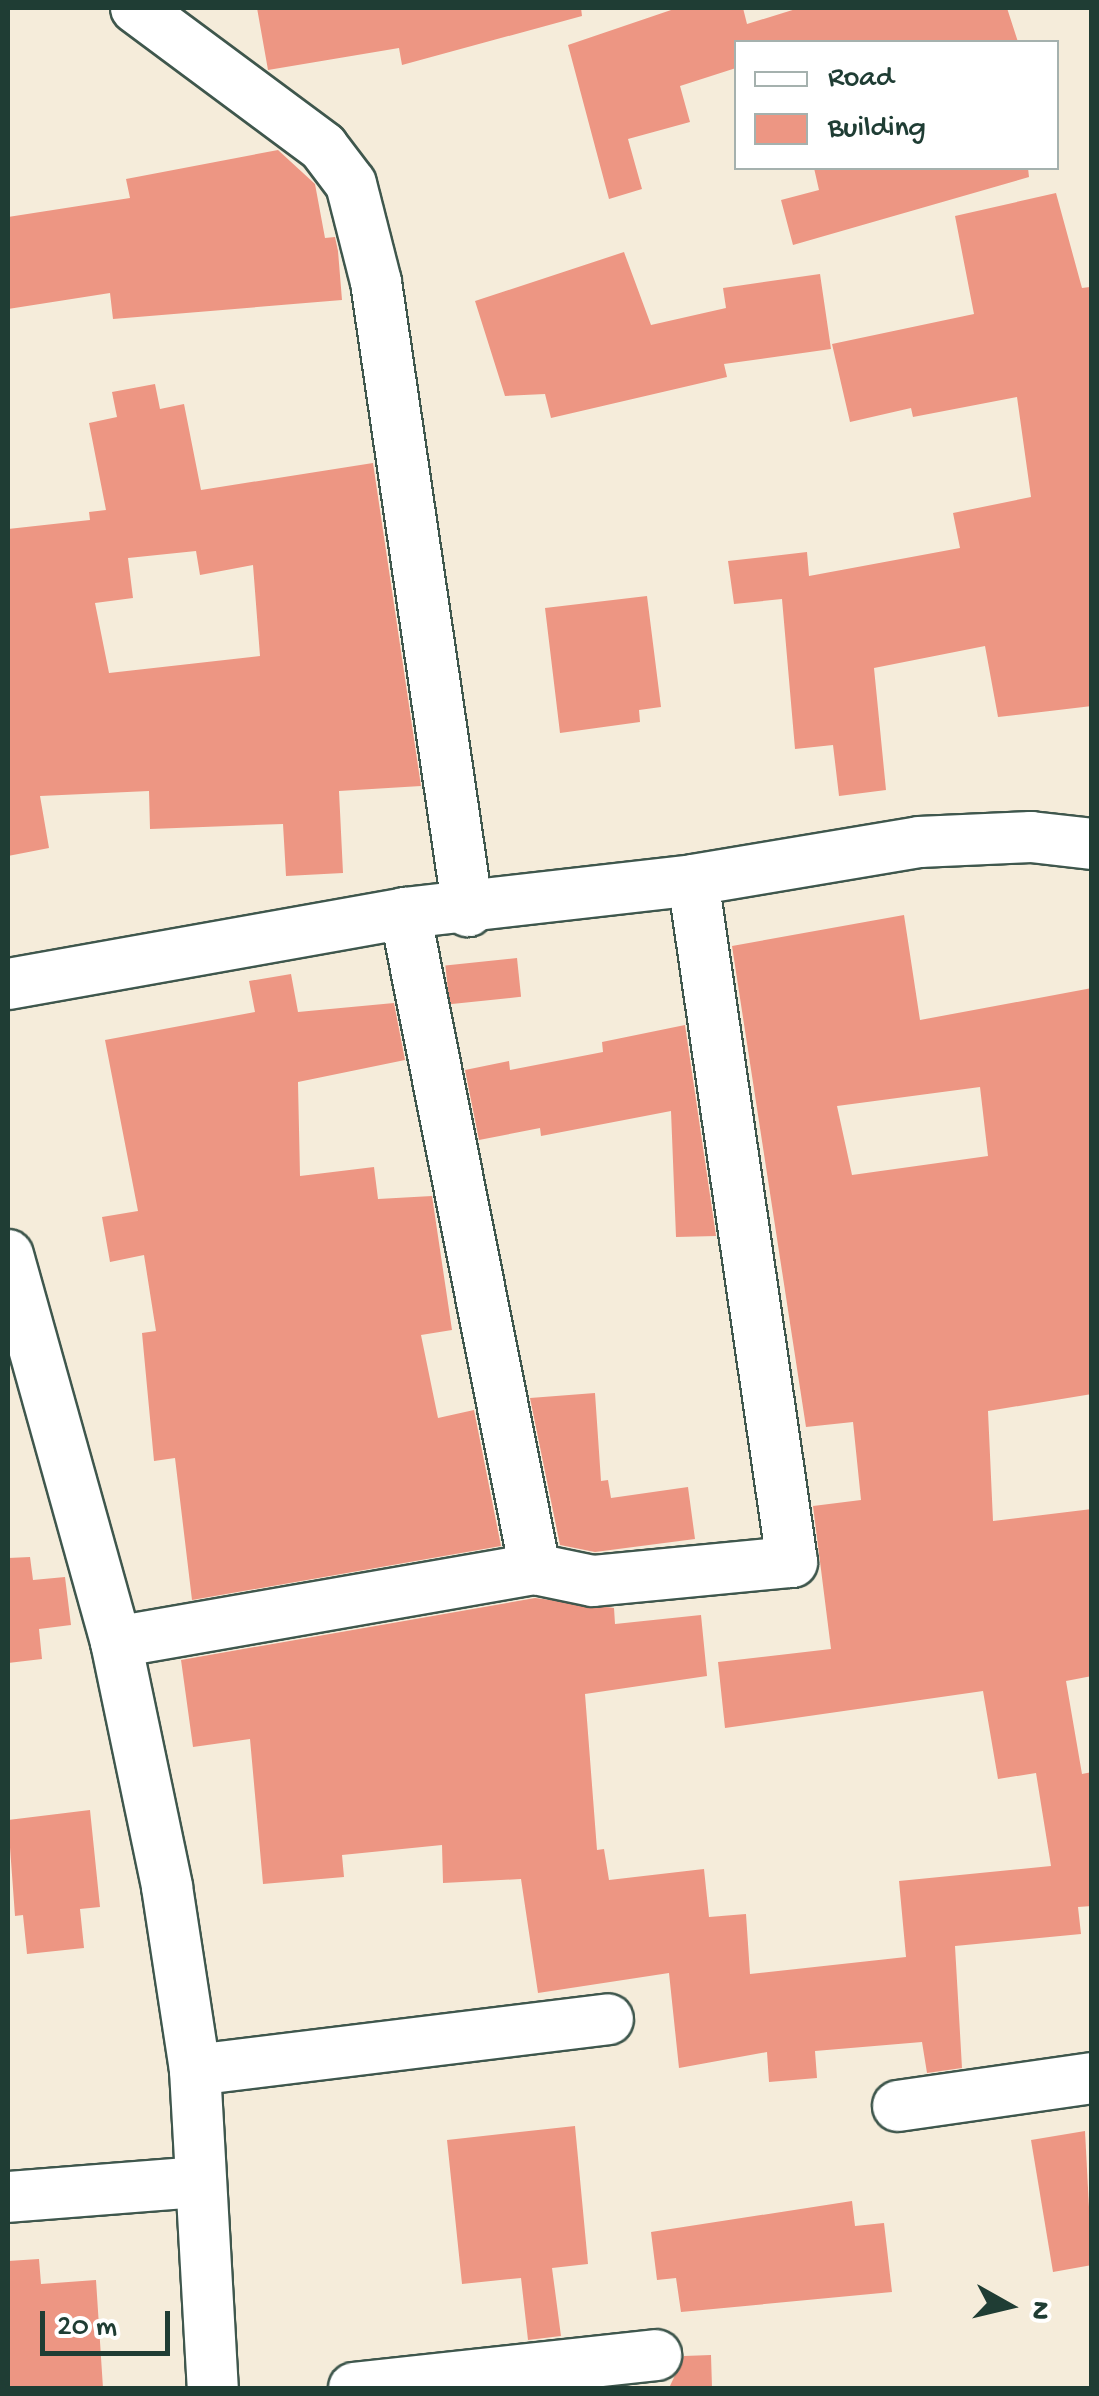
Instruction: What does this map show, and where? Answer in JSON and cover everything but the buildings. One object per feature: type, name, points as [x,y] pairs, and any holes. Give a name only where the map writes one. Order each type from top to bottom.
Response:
[{"type":"street","points":[[136,8],[322,147],[350,184],[376,282],[468,910]]},
{"type":"street","points":[[8,984],[405,913],[468,910],[693,880],[919,842],[1030,838],[1092,844]]},
{"type":"street","points":[[116,1642],[534,1569],[593,1581],[792,1562],[693,880]]},
{"type":"street","points":[[405,913],[534,1569]]},
{"type":"street","points":[[8,1255],[116,1642],[167,1887],[195,2070],[197,2182],[212,2388]]},
{"type":"street","points":[[195,2070],[608,2019]]},
{"type":"street","points":[[898,2106],[1092,2078]]},
{"type":"street","points":[[8,2197],[197,2182]]},
{"type":"street","points":[[354,2388],[656,2355]]}]
